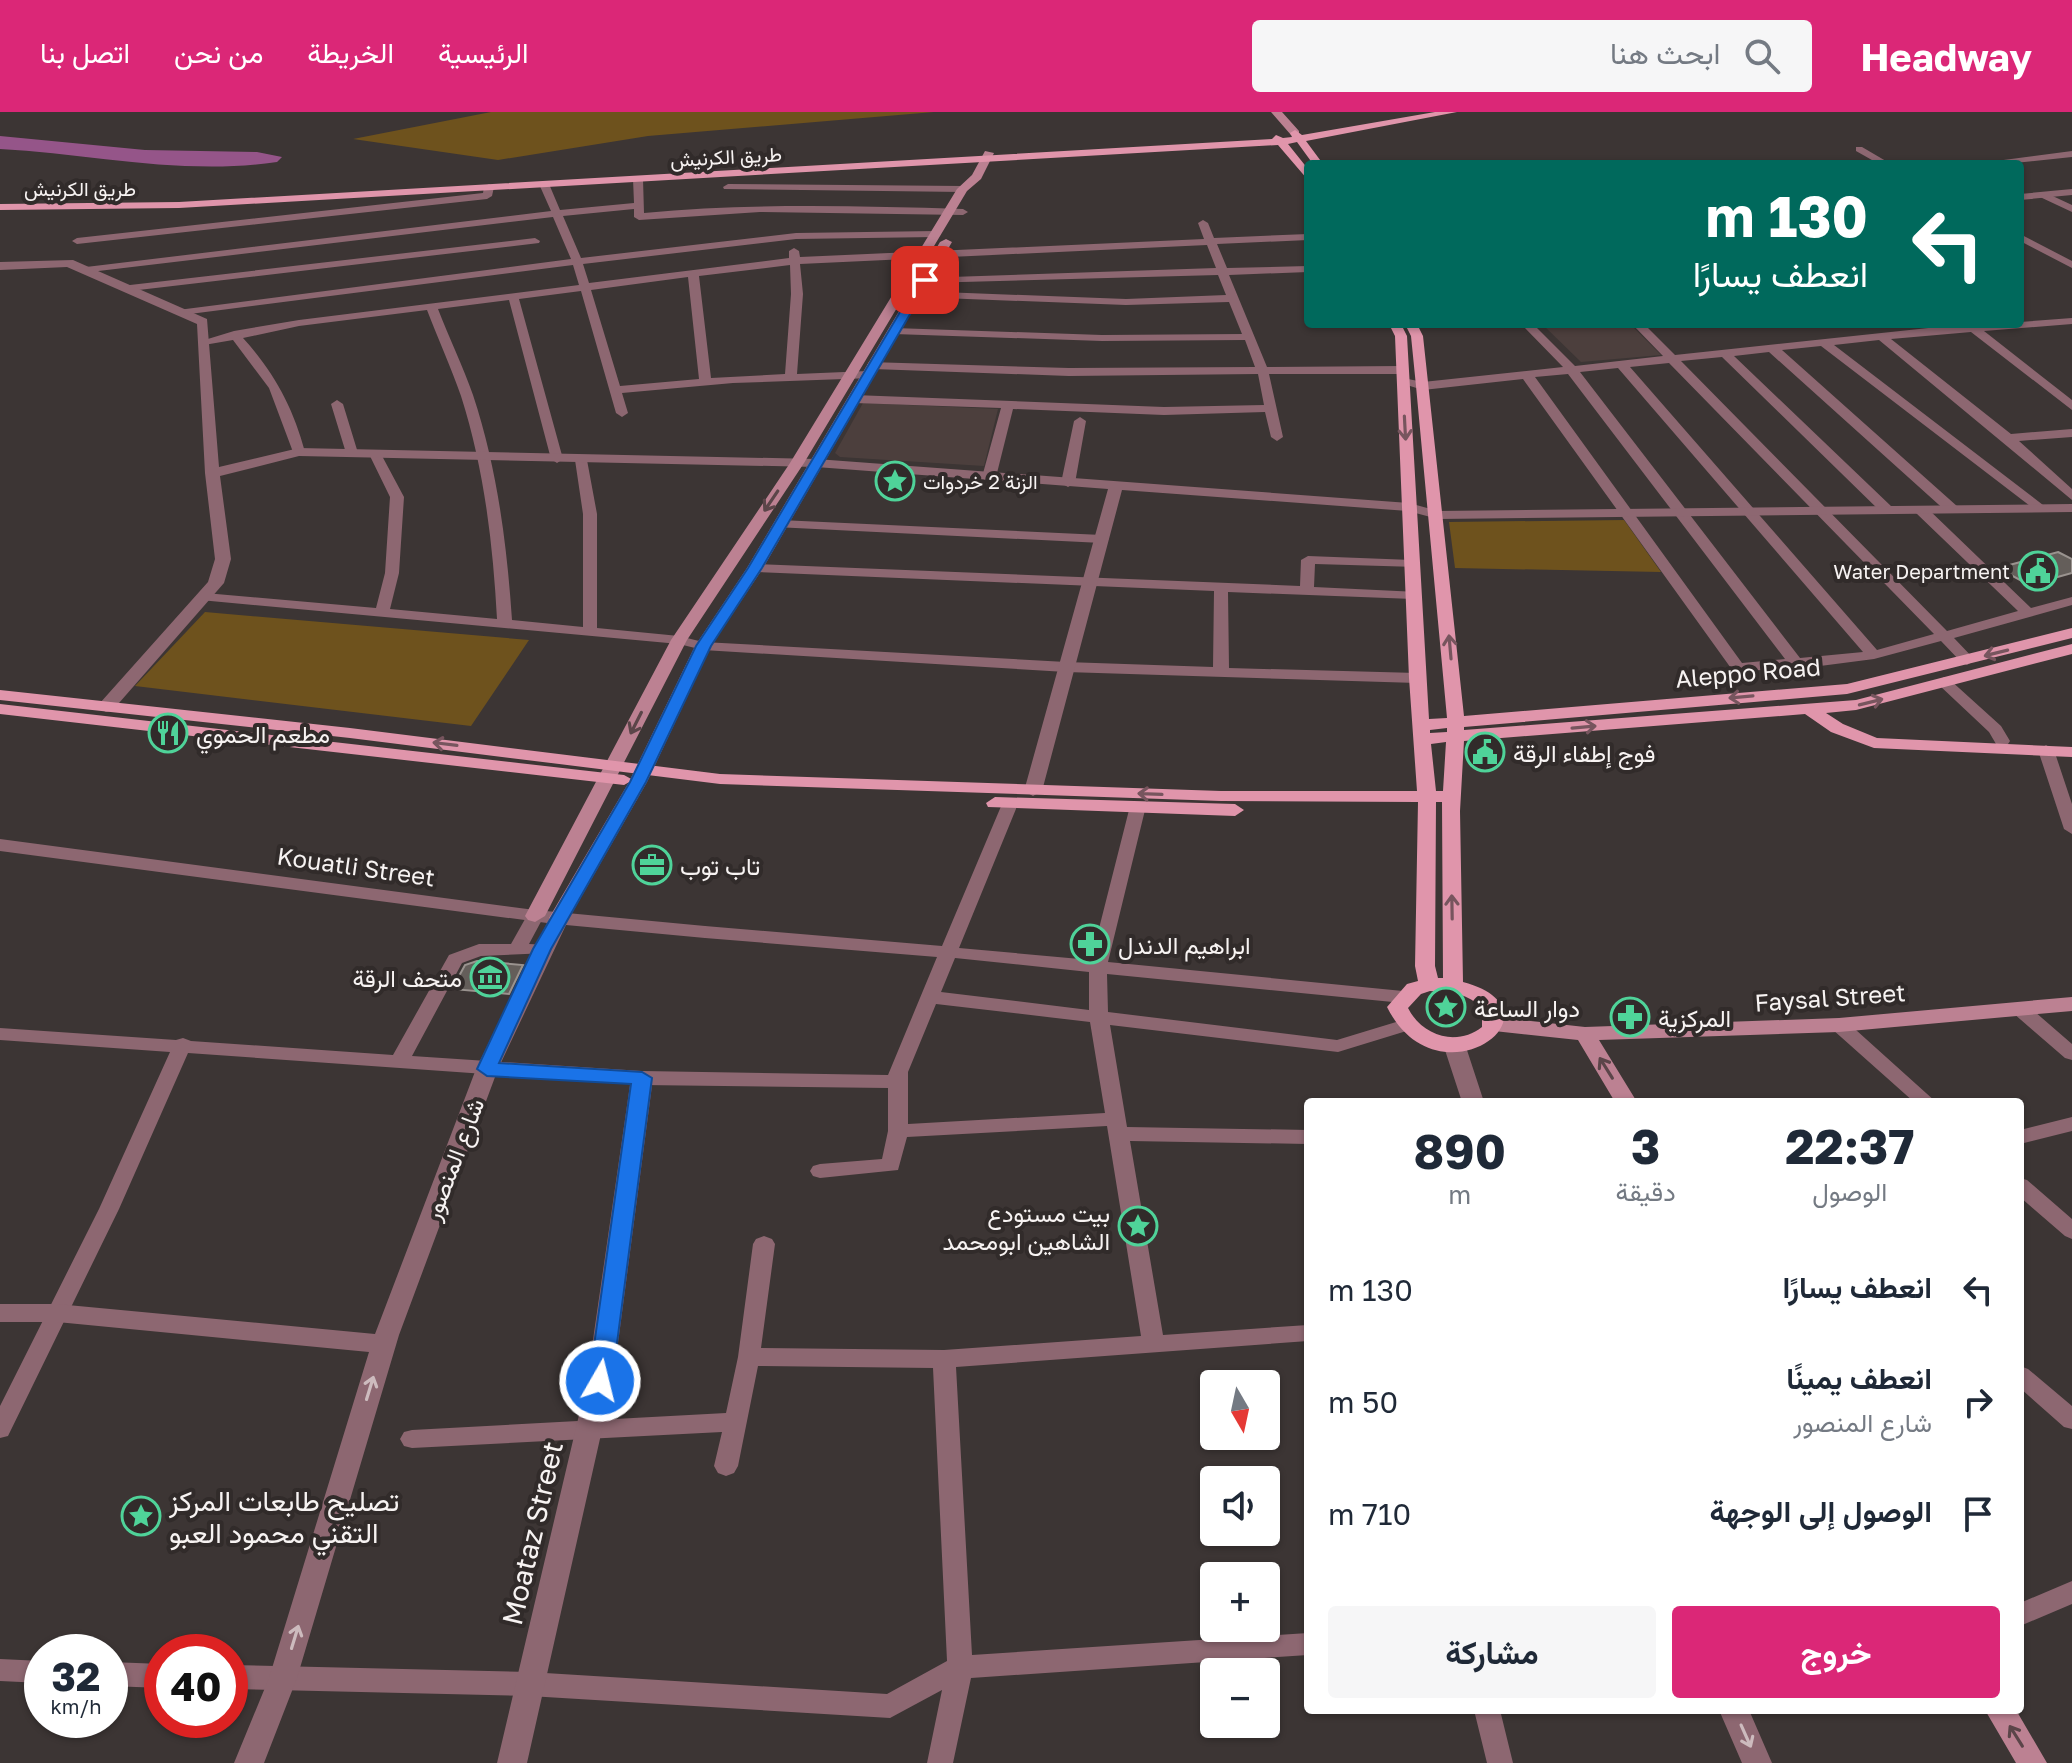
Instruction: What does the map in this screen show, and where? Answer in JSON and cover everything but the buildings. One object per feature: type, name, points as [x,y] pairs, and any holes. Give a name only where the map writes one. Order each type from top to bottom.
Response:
[{"type":"main road","name":"طريق الكرنيش","points":[[1299,136],[1420,112]]},
{"type":"main road","name":"طريق الكرنيش","points":[[0,200],[196,198],[1071,151],[1299,136],[1452,112]]},
{"type":"main road","points":[[1304,172],[1277,138],[1273,127],[1278,114],[1299,136],[1315,160]]},
{"type":"main road","name":"طريق الكرنيش","points":[[0,207],[73,208],[257,201],[988,156]]},
{"type":"main road","name":"شارع المنصور","points":[[547,917],[612,772],[679,640],[797,463],[847,375],[932,252],[956,212],[963,189],[977,177],[988,156]]},
{"type":"main road","name":"شارع المنصور","points":[[547,917],[641,776],[703,646],[755,568],[925,280],[936,234],[980,183],[977,177]]},
{"type":"main road","points":[[1397,328],[1401,336],[1417,678],[1427,804],[1425,966],[1429,984]]},
{"type":"main road","points":[[1413,328],[1417,336],[1438,515],[1456,730],[1452,804],[1453,985]]},
{"type":"main road","name":"Aleppo Road","points":[[1456,730],[1872,684],[2072,633]]},
{"type":"main road","name":"Aleppo Road","points":[[1422,732],[1829,708],[1870,702],[2072,649]]},
{"type":"main road","points":[[1805,691],[1860,727],[1884,734],[2072,744]]},
{"type":"main road","points":[[1786,693],[1837,728],[1874,743],[2072,752]]},
{"type":"main road","points":[[0,695],[788,795],[1137,810],[1452,804]]},
{"type":"main road","points":[[0,709],[612,772]]},
{"type":"main road","points":[[641,776],[1427,804]]},
{"type":"main road","points":[[1429,984],[1453,985],[1486,999],[1494,1011],[1494,1024],[1480,1038],[1454,1044],[1435,1042],[1406,1025],[1397,1007],[1403,997],[1429,984]]},
{"type":"main road","name":"Faysal Street","points":[[1494,1024],[1585,1034],[1839,1025],[2072,1004]]},
{"type":"main road","points":[[1585,1034],[1624,1098]]},
{"type":"main road","points":[[2002,1714],[2032,1763]]},
{"type":"street","points":[[1859,149],[1879,160]]},
{"type":"street","points":[[2016,160],[2072,154]]},
{"type":"street","points":[[791,376],[797,294],[793,261],[800,169]]},
{"type":"street","points":[[638,179],[639,217],[676,213],[798,211],[956,212]]},
{"type":"street","points":[[544,184],[577,260],[618,390],[622,413]]},
{"type":"street","points":[[77,241],[487,196],[489,187]]},
{"type":"street","points":[[728,187],[963,189]]},
{"type":"street","points":[[417,191],[448,277],[454,303]]},
{"type":"street","points":[[2024,197],[2072,192]]},
{"type":"street","points":[[2044,195],[2072,209]]},
{"type":"street","points":[[257,201],[264,247],[299,323]]},
{"type":"street","points":[[90,269],[639,205]]},
{"type":"street","points":[[1203,223],[1225,270],[1247,337],[1263,372],[1277,437]]},
{"type":"street","points":[[182,312],[577,260],[796,236],[936,234]]},
{"type":"street","points":[[204,342],[299,323],[793,261],[932,252],[1304,237]]},
{"type":"street","points":[[2024,239],[2072,265]]},
{"type":"street","points":[[130,288],[535,241]]},
{"type":"street","points":[[0,266],[69,263],[90,269],[203,322],[212,473],[223,559],[216,583],[205,597],[106,707]]},
{"type":"street","points":[[925,280],[1304,269]]},
{"type":"street","points":[[693,273],[705,381]]},
{"type":"street","points":[[1118,274],[1126,302]]},
{"type":"street","points":[[916,294],[1126,302],[1235,298]]},
{"type":"street","points":[[513,296],[557,459]]},
{"type":"street","points":[[431,306],[470,405],[483,457],[501,550],[505,626]]},
{"type":"street","points":[[2024,323],[2072,321]]},
{"type":"street","points":[[1531,328],[1571,369],[1797,664]]},
{"type":"street","points":[[1642,328],[1967,660]]},
{"type":"street","points":[[618,390],[705,381],[847,375],[871,370],[1263,372],[1403,376],[1423,386],[1952,328]]},
{"type":"street","points":[[1973,328],[2072,406]]},
{"type":"street","points":[[894,331],[1102,338],[1247,337]]},
{"type":"street","points":[[234,334],[269,373],[289,414],[299,452]]},
{"type":"street","points":[[1881,336],[2008,438],[2071,506]]},
{"type":"street","points":[[1823,342],[2038,508]]},
{"type":"street","points":[[1771,347],[1953,510]]},
{"type":"street","points":[[1724,352],[1887,510]]},
{"type":"street","points":[[1620,363],[1874,655]]},
{"type":"street","points":[[1526,374],[1738,668],[1874,655],[2072,601]]},
{"type":"street","points":[[854,399],[1164,411],[1271,408]]},
{"type":"street","points":[[337,404],[352,453]]},
{"type":"street","points":[[989,477],[1008,406]]},
{"type":"street","points":[[1068,483],[1080,421]]},
{"type":"street","points":[[2008,438],[2072,433]]},
{"type":"street","points":[[212,473],[299,452],[816,463],[1409,507],[1438,515],[1751,514],[2071,506]]},
{"type":"street","points":[[375,454],[397,497],[392,573],[382,613]]},
{"type":"street","points":[[581,460],[590,514],[590,631]]},
{"type":"street","points":[[1033,791],[1116,487]]},
{"type":"street","points":[[1921,510],[2027,612]]},
{"type":"street","points":[[780,524],[1102,539]]},
{"type":"street","points":[[1307,591],[1308,560],[1412,564]]},
{"type":"street","points":[[755,568],[1413,595]]},
{"type":"street","points":[[1221,588],[1221,671]]},
{"type":"street","points":[[205,597],[505,626],[590,631],[679,640],[703,646],[1066,667],[1417,678]]},
{"type":"street","points":[[1944,682],[1995,729],[2002,741]]},
{"type":"street","points":[[2046,750],[2071,821]]},
{"type":"street","points":[[820,1171],[891,1165],[898,1131],[898,1072],[1010,804]]},
{"type":"street","points":[[1137,810],[1098,967],[1099,1017],[1153,1344]]},
{"type":"street","name":"Kouatli Street","points":[[0,845],[547,917],[705,932]]},
{"type":"street","name":"شارع المنصور","points":[[249,1763],[283,1678],[383,1344],[530,948],[547,917]]},
{"type":"street","points":[[705,932],[947,952],[1403,997]]},
{"type":"street","points":[[399,1062],[449,964],[479,950],[530,948]]},
{"type":"street","points":[[929,997],[1338,1046],[1406,1025]]},
{"type":"street","points":[[2020,1009],[2072,1054]]},
{"type":"street","points":[[1839,1025],[1921,1098]]},
{"type":"street","points":[[0,1034],[183,1044],[487,1069],[642,1078],[898,1082]]},
{"type":"street","points":[[0,1429],[183,1044]]},
{"type":"street","points":[[1454,1044],[1472,1098]]},
{"type":"street","name":"Moataz Street","points":[[512,1763],[600,1381],[642,1078]]},
{"type":"street","points":[[2024,1136],[2072,1124]]},
{"type":"street","points":[[898,1131],[1116,1127],[1304,1137]]},
{"type":"street","points":[[2024,1189],[2072,1231]]},
{"type":"street","points":[[726,1466],[749,1357],[764,1244]]},
{"type":"street","points":[[0,1313],[57,1313],[383,1344]]},
{"type":"street","points":[[749,1357],[944,1359],[1304,1333]]},
{"type":"street","points":[[940,1763],[960,1667],[944,1359]]},
{"type":"street","points":[[2024,1378],[2072,1420]]},
{"type":"street","points":[[412,1439],[736,1422]]},
{"type":"street","points":[[2024,1613],[2072,1592]]},
{"type":"street","points":[[248,1677],[529,1684],[890,1706],[960,1667],[1304,1644]]},
{"type":"street","points":[[0,1670],[24,1671]]},
{"type":"street","points":[[1488,1714],[1500,1763]]},
{"type":"street","points":[[1736,1714],[1757,1763]]},
{"type":"shaded area","points":[[491,112],[934,112],[648,136],[498,160],[353,139]]},
{"type":"shaded area","points":[[0,136],[145,150],[257,152],[282,157],[277,162],[242,166],[138,163],[0,149]]},
{"type":"shaded area","points":[[1546,328],[1634,328],[1661,355],[1581,362]]},
{"type":"shaded area","points":[[863,403],[998,409],[984,466],[840,457],[835,453]]},
{"type":"shaded area","points":[[1624,520],[1661,572],[1455,568],[1449,522]]},
{"type":"shaded area","points":[[205,612],[529,640],[471,726],[135,686]]},
{"type":"place","name":"الزنة 2 خردوات","points":[[895,481]]},
{"type":"place","name":"Water Department","points":[[2038,571]]},
{"type":"place","name":"مطعم الحموي","points":[[168,733]]},
{"type":"place","name":"فوج إطفاء الرقة","points":[[1485,752]]},
{"type":"place","name":"تاب توب","points":[[652,865]]},
{"type":"place","name":"ابراهيم الدندل","points":[[1090,944]]},
{"type":"place","name":"متحف الرقة","points":[[490,977]]},
{"type":"place","name":"دوار الساعة","points":[[1446,1007]]},
{"type":"place","name":"المركزية","points":[[1630,1017]]},
{"type":"place","name":"بيت مستودع الشاهين ابومحمد","points":[[1138,1226]]},
{"type":"place","name":"تصليح طابعات المركز التقني محمود العبو","points":[[141,1516]]},
{"type":"route","points":[[600,1381],[642,1078],[487,1069],[542,949],[638,782],[703,646],[755,568],[925,280]]}]
